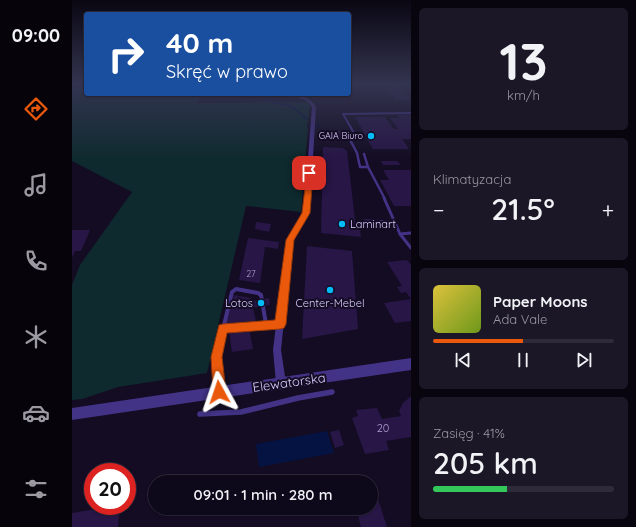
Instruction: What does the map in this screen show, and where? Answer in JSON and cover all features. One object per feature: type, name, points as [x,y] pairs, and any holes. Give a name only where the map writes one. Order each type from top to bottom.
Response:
[{"type":"street","points":[[281,383],[277,357],[290,240],[306,213],[314,110]]},
{"type":"street","name":"Elewatorska","points":[[72,414],[411,364]]},
{"type":"lane","points":[[368,167],[360,167],[357,153],[347,134],[354,133],[343,114],[411,113]]},
{"type":"lane","points":[[364,154],[368,167],[400,234],[411,248]]},
{"type":"lane","points":[[365,221],[395,222]]},
{"type":"lane","points":[[400,234],[411,233]]},
{"type":"lane","points":[[219,392],[216,357],[232,292],[236,289],[258,293],[261,295],[266,324]]},
{"type":"lane","points":[[223,329],[266,324],[280,324]]},
{"type":"lane","points":[[200,414],[241,412],[298,398],[332,392]]},
{"type":"green space","points":[[72,110],[309,110],[307,123],[308,128],[301,212],[246,206],[207,373],[118,387],[82,399],[72,400],[72,285],[80,265],[132,192],[72,161]]},
{"type":"shaded area","points":[[327,431],[334,453],[259,467],[256,444]]},
{"type":"building","points":[[397,115],[411,115],[411,139],[402,139],[409,149],[373,149],[355,117],[385,117],[394,129],[398,129],[390,118],[399,118]]},
{"type":"building","points":[[334,131],[343,131],[347,140],[338,140]]},
{"type":"building","points":[[323,147],[343,148],[347,151],[356,228],[360,229],[361,237],[321,233]]},
{"type":"building","points":[[381,161],[397,161],[401,165],[383,165]]},
{"type":"building","points":[[383,170],[411,170],[411,206],[394,206],[380,180],[389,180]]},
{"type":"building","points":[[256,222],[271,224],[269,232],[255,229]]},
{"type":"building","points":[[72,230],[90,230],[81,251],[75,251],[72,258]]},
{"type":"building","points":[[248,238],[279,242],[278,249],[265,247],[260,283],[239,280]]},
{"type":"building","name":"Center-Mebel","points":[[307,246],[352,251],[358,329],[302,339]]},
{"type":"building","points":[[407,260],[411,265],[411,299],[406,292],[401,293],[397,287],[402,286],[387,262]]},
{"type":"building","points":[[234,295],[251,298],[252,301],[269,298],[270,305],[253,308],[256,321],[225,325]]},
{"type":"building","points":[[411,299],[411,321],[395,323],[384,303]]},
{"type":"building","points":[[249,328],[253,349],[232,352],[229,330]]},
{"type":"building","points":[[411,396],[411,437],[386,441],[389,450],[365,454],[352,418],[358,416],[356,410],[377,408],[382,419],[401,416],[399,411],[403,403]]},
{"type":"building","points":[[339,430],[344,445],[335,448],[330,432]]},
{"type":"building","points":[[378,499],[387,527],[361,527],[358,515],[378,515]]},
{"type":"building","points":[[84,511],[84,515],[119,515],[118,527],[72,527],[72,513]]},
{"type":"waterway","points":[[295,110],[307,119]]},
{"type":"place","name":"GAIA Biuro","points":[[371,136]]},
{"type":"place","name":"Laminart","points":[[342,224]]},
{"type":"place","name":"Center-Mebel","points":[[330,290]]},
{"type":"place","name":"Lotos","points":[[261,303]]},
{"type":"route","points":[[219,392],[216,357],[223,329],[280,324],[290,240],[306,213],[309,173]]}]
